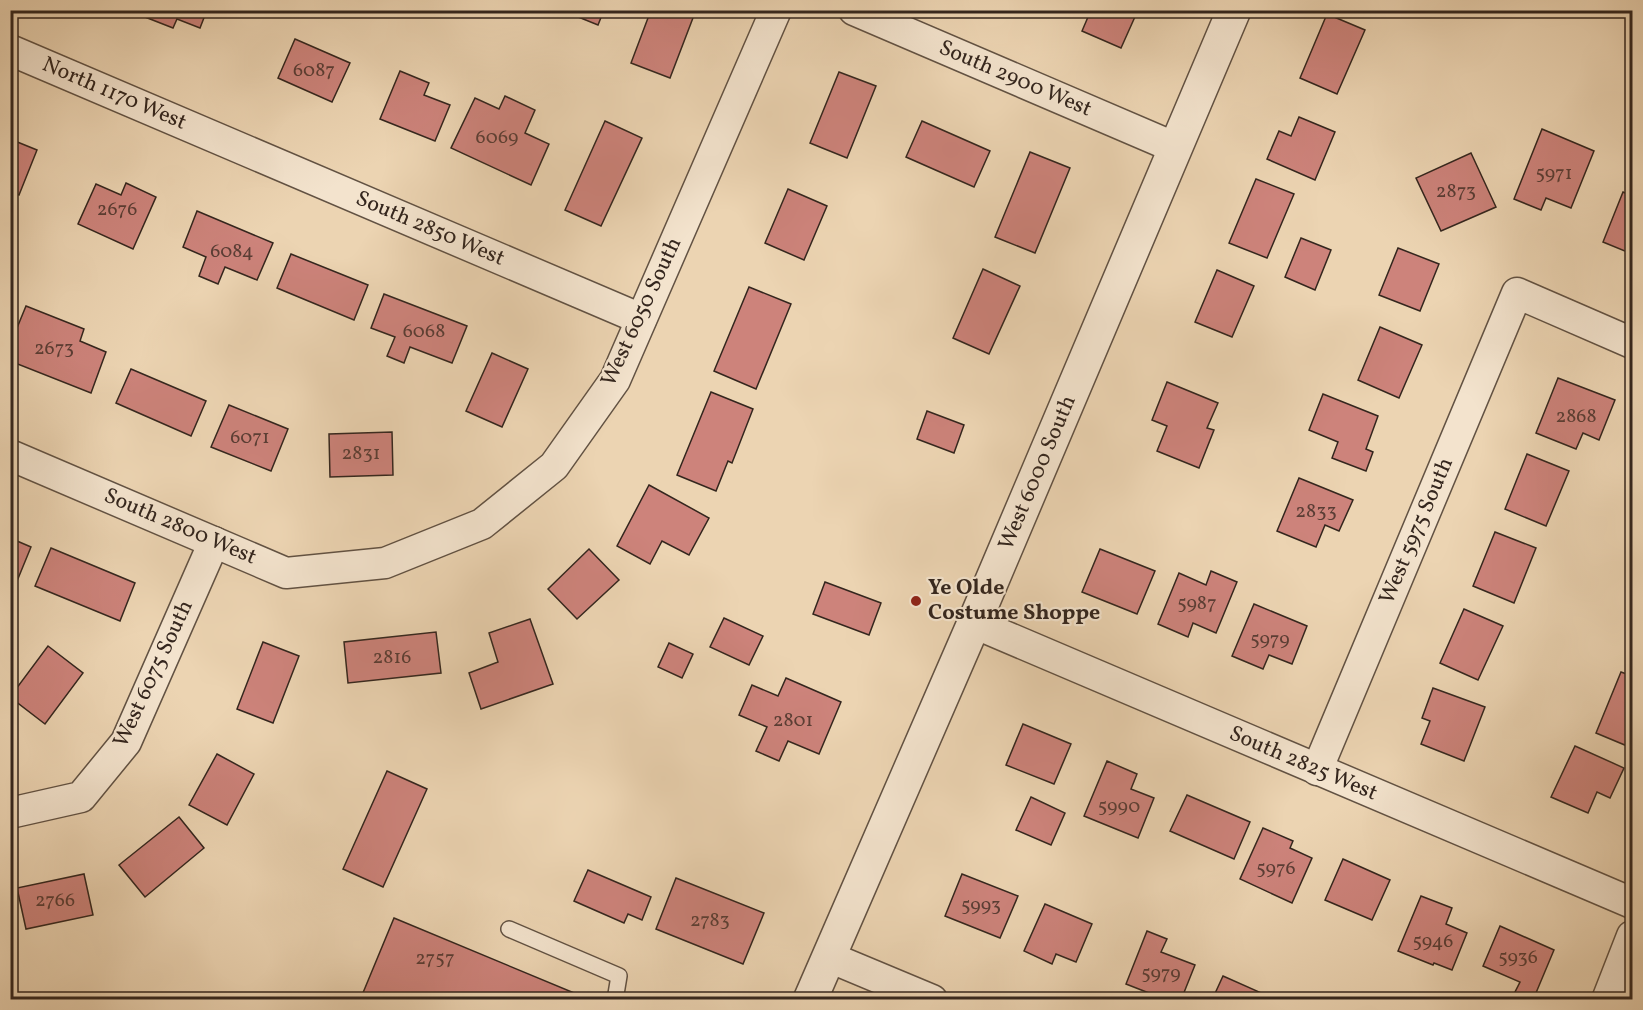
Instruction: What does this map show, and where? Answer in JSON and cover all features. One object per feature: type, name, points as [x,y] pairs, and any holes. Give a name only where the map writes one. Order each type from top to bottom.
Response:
[{"type":"street","name":"West 6050 South","points":[[286,573],[385,563],[482,525],[554,466],[615,380],[776,10]]},
{"type":"street","name":"South 2900 West","points":[[854,10],[1176,148]]},
{"type":"street","name":"West 6000 South","points":[[810,999],[974,623],[1234,10]]},
{"type":"street","name":"North 1170 West","points":[[10,50],[218,138]]},
{"type":"street","name":"South 2850 West","points":[[218,138],[641,319]]},
{"type":"street","name":"West 5975 South","points":[[1317,770],[1517,293],[1632,343]]},
{"type":"street","name":"South 2800 West","points":[[10,455],[286,573]]},
{"type":"street","name":"West 6075 South","points":[[10,813],[81,797],[126,742],[214,542]]},
{"type":"street","name":"South 2825 West","points":[[974,623],[1632,903]]},
{"type":"street","points":[[1607,999],[1632,936]]},
{"type":"street","points":[[829,957],[932,999]]},
{"type":"lane","points":[[508,929],[619,976],[615,999]]},
{"type":"building","points":[[148,10],[207,10],[200,28],[177,19],[173,28],[145,17]]},
{"type":"building","points":[[561,10],[604,10],[598,25]]},
{"type":"building","points":[[651,10],[696,10],[670,78],[631,63]]},
{"type":"building","points":[[1091,10],[1138,10],[1121,48],[1082,31]]},
{"type":"building","points":[[1327,14],[1365,30],[1337,94],[1300,78]]},
{"type":"building","points":[[295,39],[350,63],[332,102],[278,78]]},
{"type":"building","points":[[400,71],[429,83],[424,95],[450,105],[435,141],[380,119]]},
{"type":"building","points":[[839,72],[876,86],[847,158],[810,143]]},
{"type":"building","points":[[505,96],[535,110],[525,133],[549,144],[531,185],[451,148],[475,98],[499,109]]},
{"type":"building","points":[[1299,117],[1335,132],[1315,180],[1267,159],[1279,131],[1291,136]]},
{"type":"building","points":[[605,121],[642,138],[601,226],[565,210]]},
{"type":"building","points":[[922,121],[990,151],[974,187],[906,157]]},
{"type":"building","points":[[1542,129],[1594,151],[1571,208],[1546,198],[1541,210],[1514,199]]},
{"type":"building","points":[[10,139],[37,150],[19,195],[10,191]]},
{"type":"building","points":[[1030,152],[1070,168],[1035,253],[995,237]]},
{"type":"building","points":[[1471,153],[1496,207],[1441,231],[1416,178]]},
{"type":"building","points":[[1256,179],[1294,194],[1267,258],[1229,243]]},
{"type":"building","points":[[126,183],[156,197],[133,249],[78,224],[96,184],[121,195]]},
{"type":"building","points":[[788,189],[827,206],[804,260],[765,243]]},
{"type":"building","points":[[1623,192],[1632,196],[1632,254],[1603,242]]},
{"type":"building","points":[[197,211],[273,243],[257,280],[225,267],[218,284],[199,276],[206,257],[183,247]]},
{"type":"building","points":[[1301,238],[1331,250],[1315,290],[1285,277]]},
{"type":"building","points":[[1398,248],[1439,264],[1420,311],[1379,295]]},
{"type":"building","points":[[291,254],[368,285],[354,320],[277,288]]},
{"type":"building","points":[[983,269],[1020,286],[989,354],[953,338]]},
{"type":"building","points":[[1217,270],[1254,286],[1232,337],[1195,322]]},
{"type":"building","points":[[749,287],[791,304],[756,389],[714,371]]},
{"type":"building","points":[[384,294],[467,326],[452,363],[410,347],[404,363],[387,356],[395,337],[371,328]]},
{"type":"building","points":[[26,306],[84,329],[80,341],[106,352],[91,393],[10,361],[10,345]]},
{"type":"building","points":[[1380,327],[1422,345],[1399,398],[1358,380]]},
{"type":"building","points":[[492,353],[528,369],[502,427],[466,411]]},
{"type":"building","points":[[131,369],[206,401],[191,436],[116,403]]},
{"type":"building","points":[[1558,378],[1615,400],[1599,440],[1583,433],[1576,449],[1536,433]]},
{"type":"building","points":[[1167,382],[1218,403],[1207,428],[1214,430],[1199,468],[1157,451],[1167,426],[1152,420]]},
{"type":"building","points":[[711,392],[753,409],[732,463],[728,461],[716,491],[677,475]]},
{"type":"building","points":[[1323,394],[1378,416],[1366,449],[1373,452],[1366,471],[1332,458],[1338,442],[1309,430]]},
{"type":"building","points":[[229,405],[288,429],[271,471],[211,447]]},
{"type":"building","points":[[927,411],[964,425],[954,453],[917,439]]},
{"type":"building","points":[[392,432],[393,475],[330,477],[329,434]]},
{"type":"building","points":[[1527,454],[1569,471],[1546,526],[1505,509]]},
{"type":"building","points":[[1299,478],[1353,500],[1339,531],[1325,525],[1316,547],[1277,531]]},
{"type":"building","points":[[649,485],[709,518],[689,555],[662,541],[650,564],[617,546]]},
{"type":"building","points":[[1495,532],[1536,548],[1514,603],[1473,586]]},
{"type":"building","points":[[10,538],[31,547],[17,581],[10,579]]},
{"type":"building","points":[[51,548],[135,583],[120,621],[35,586]]},
{"type":"building","points":[[589,549],[619,580],[577,619],[548,589]]},
{"type":"building","points":[[1100,549],[1155,571],[1137,614],[1082,592]]},
{"type":"building","points":[[1211,571],[1237,582],[1216,633],[1193,623],[1188,637],[1158,624],[1179,573],[1206,585]]},
{"type":"building","points":[[825,582],[881,603],[869,635],[813,614]]},
{"type":"building","points":[[1254,604],[1307,626],[1292,664],[1269,655],[1263,669],[1232,656]]},
{"type":"building","points":[[1464,609],[1503,626],[1478,680],[1440,663]]},
{"type":"building","points":[[724,618],[763,636],[749,665],[710,647]]},
{"type":"building","points":[[530,619],[553,684],[481,709],[469,673],[498,662],[489,633]]},
{"type":"building","points":[[436,632],[441,673],[348,683],[344,642]]},
{"type":"building","points":[[263,642],[299,656],[273,723],[237,709]]},
{"type":"building","points":[[669,643],[693,654],[682,678],[658,667]]},
{"type":"building","points":[[48,646],[83,673],[45,724],[10,697]]},
{"type":"building","points":[[1621,672],[1632,676],[1632,748],[1596,733]]},
{"type":"building","points":[[786,678],[841,702],[819,754],[788,741],[779,761],[756,751],[767,727],[739,715],[752,685],[778,696]]},
{"type":"building","points":[[1433,688],[1485,707],[1464,761],[1421,744],[1430,721],[1422,718]]},
{"type":"building","points":[[1023,724],[1071,744],[1054,784],[1006,765]]},
{"type":"building","points":[[1575,746],[1624,768],[1610,798],[1597,792],[1588,813],[1551,797]]},
{"type":"building","points":[[217,754],[254,774],[227,825],[189,805]]},
{"type":"building","points":[[1107,761],[1137,774],[1131,789],[1154,798],[1138,838],[1084,816]]},
{"type":"building","points":[[387,771],[427,789],[383,887],[343,869]]},
{"type":"building","points":[[1187,795],[1250,822],[1234,859],[1170,831]]},
{"type":"building","points":[[1031,797],[1065,813],[1051,845],[1016,830]]},
{"type":"building","points":[[179,817],[204,848],[145,897],[119,865]]},
{"type":"building","points":[[1263,828],[1293,841],[1290,848],[1312,858],[1292,903],[1240,879]]},
{"type":"building","points":[[1343,859],[1390,880],[1372,920],[1325,900]]},
{"type":"building","points":[[588,870],[651,897],[642,920],[628,914],[624,923],[574,901]]},
{"type":"building","points":[[84,874],[93,915],[26,929],[17,888]]},
{"type":"building","points":[[962,874],[1018,896],[1000,938],[945,916]]},
{"type":"building","points":[[676,878],[764,913],[743,964],[656,929]]},
{"type":"building","points":[[1421,896],[1452,908],[1446,924],[1467,933],[1452,970],[1398,951]]},
{"type":"building","points":[[1045,904],[1092,924],[1076,962],[1056,954],[1052,964],[1024,951]]},
{"type":"building","points":[[394,918],[591,1000],[360,1000]]},
{"type":"building","points":[[1500,926],[1554,950],[1533,1000],[1527,1000],[1514,994],[1520,982],[1483,966]]},
{"type":"building","points":[[1147,931],[1167,939],[1161,952],[1195,965],[1181,1000],[1147,1000],[1149,993],[1126,984]]},
{"type":"building","points":[[1223,976],[1277,1000],[1212,1000]]},
{"type":"place","name":"Ye Olde Costume Shoppe","points":[[916,601]]}]
